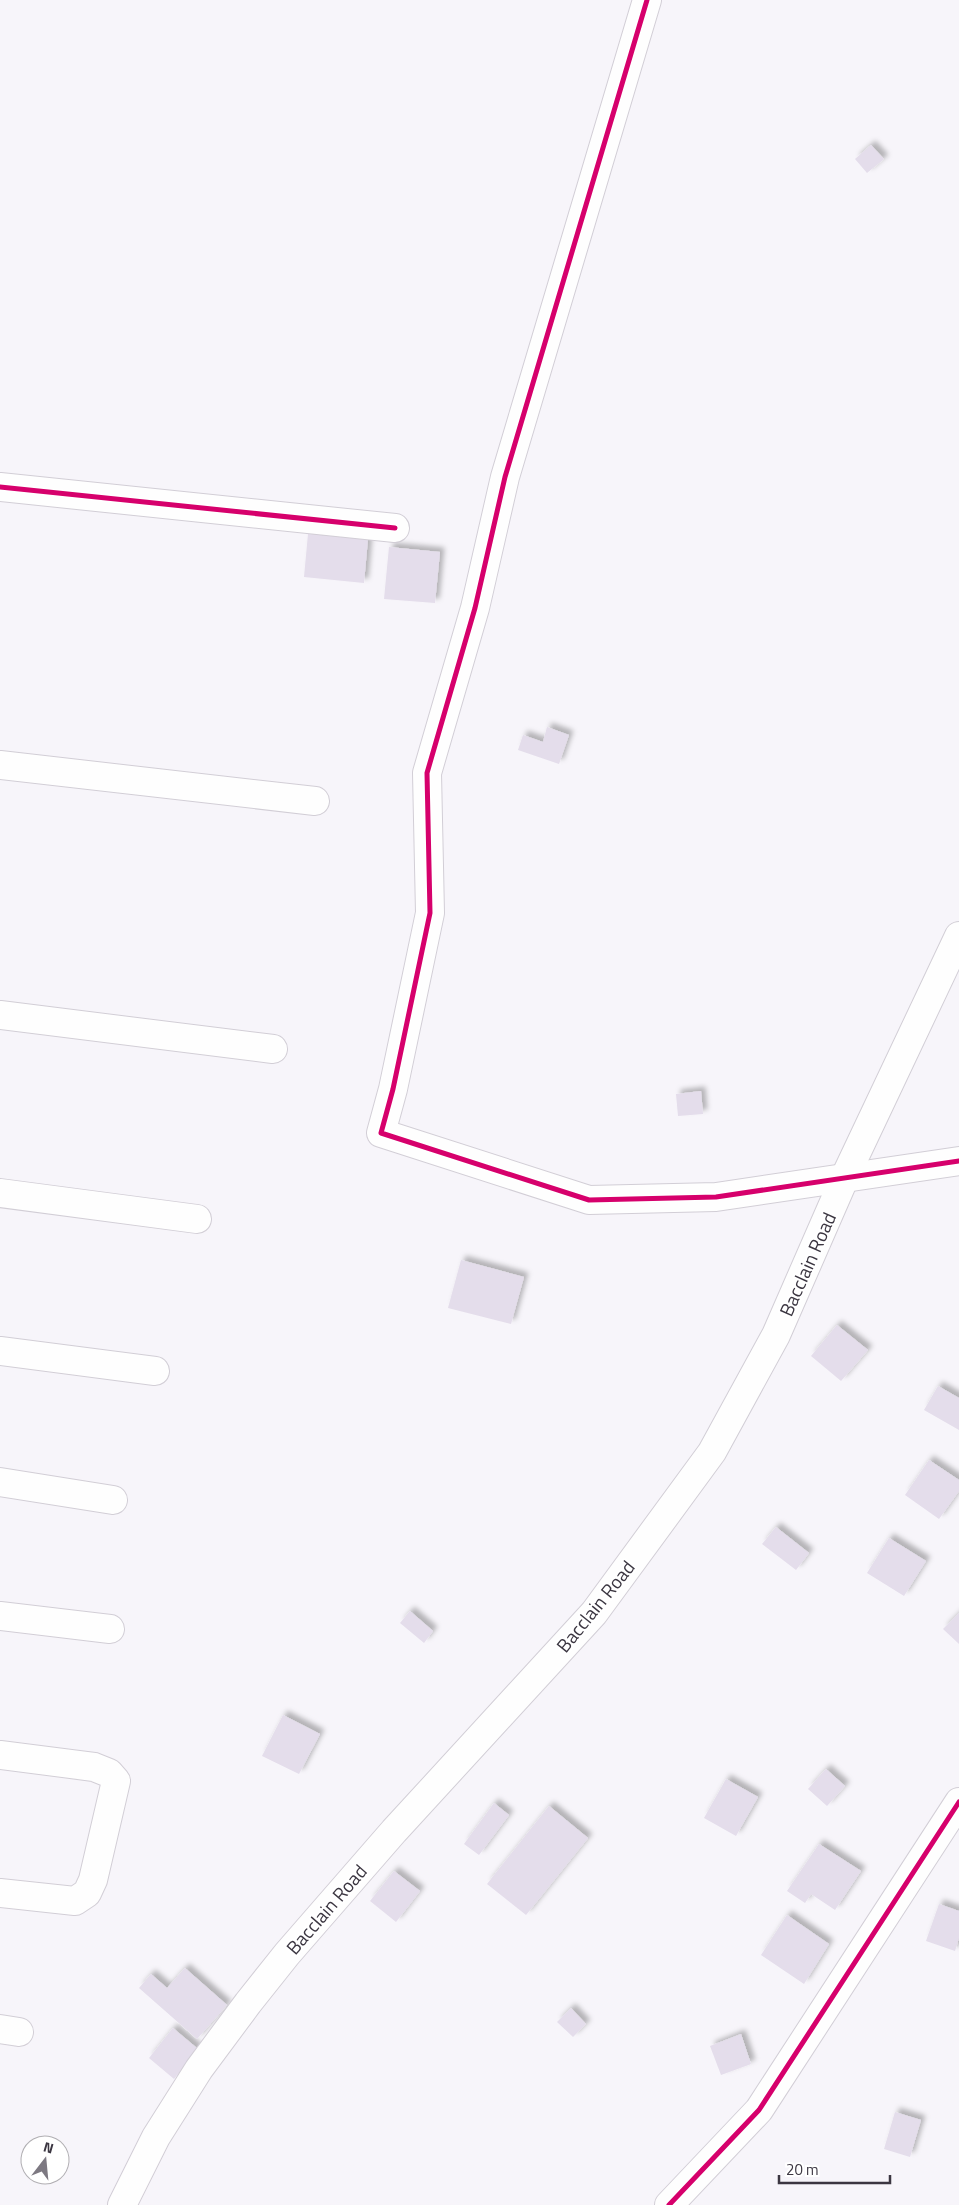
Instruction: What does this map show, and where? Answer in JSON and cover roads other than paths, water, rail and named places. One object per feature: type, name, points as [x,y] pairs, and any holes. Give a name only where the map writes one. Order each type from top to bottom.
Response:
[{"type":"street","points":[[647,0],[505,477],[474,608],[427,773],[430,913],[393,1089],[381,1133],[589,1200],[716,1197],[959,1161]]},
{"type":"street","points":[[0,487],[395,528]]},
{"type":"street","points":[[0,765],[315,801]]},
{"type":"street","name":"Bacclain Road","points":[[122,2205],[156,2137],[200,2069],[248,2003],[287,1954],[394,1831],[594,1613],[712,1452],[776,1334],[845,1177],[959,936]]},
{"type":"street","points":[[0,1015],[273,1049]]},
{"type":"street","points":[[0,1193],[197,1218]]},
{"type":"street","points":[[0,1351],[155,1371]]},
{"type":"street","points":[[0,1482],[113,1500]]},
{"type":"street","points":[[0,1616],[110,1629]]},
{"type":"street","points":[[0,1755],[94,1767],[109,1773],[116,1781],[93,1880],[87,1893],[75,1901],[0,1893]]},
{"type":"street","points":[[670,2205],[759,2110],[959,1802]]}]
